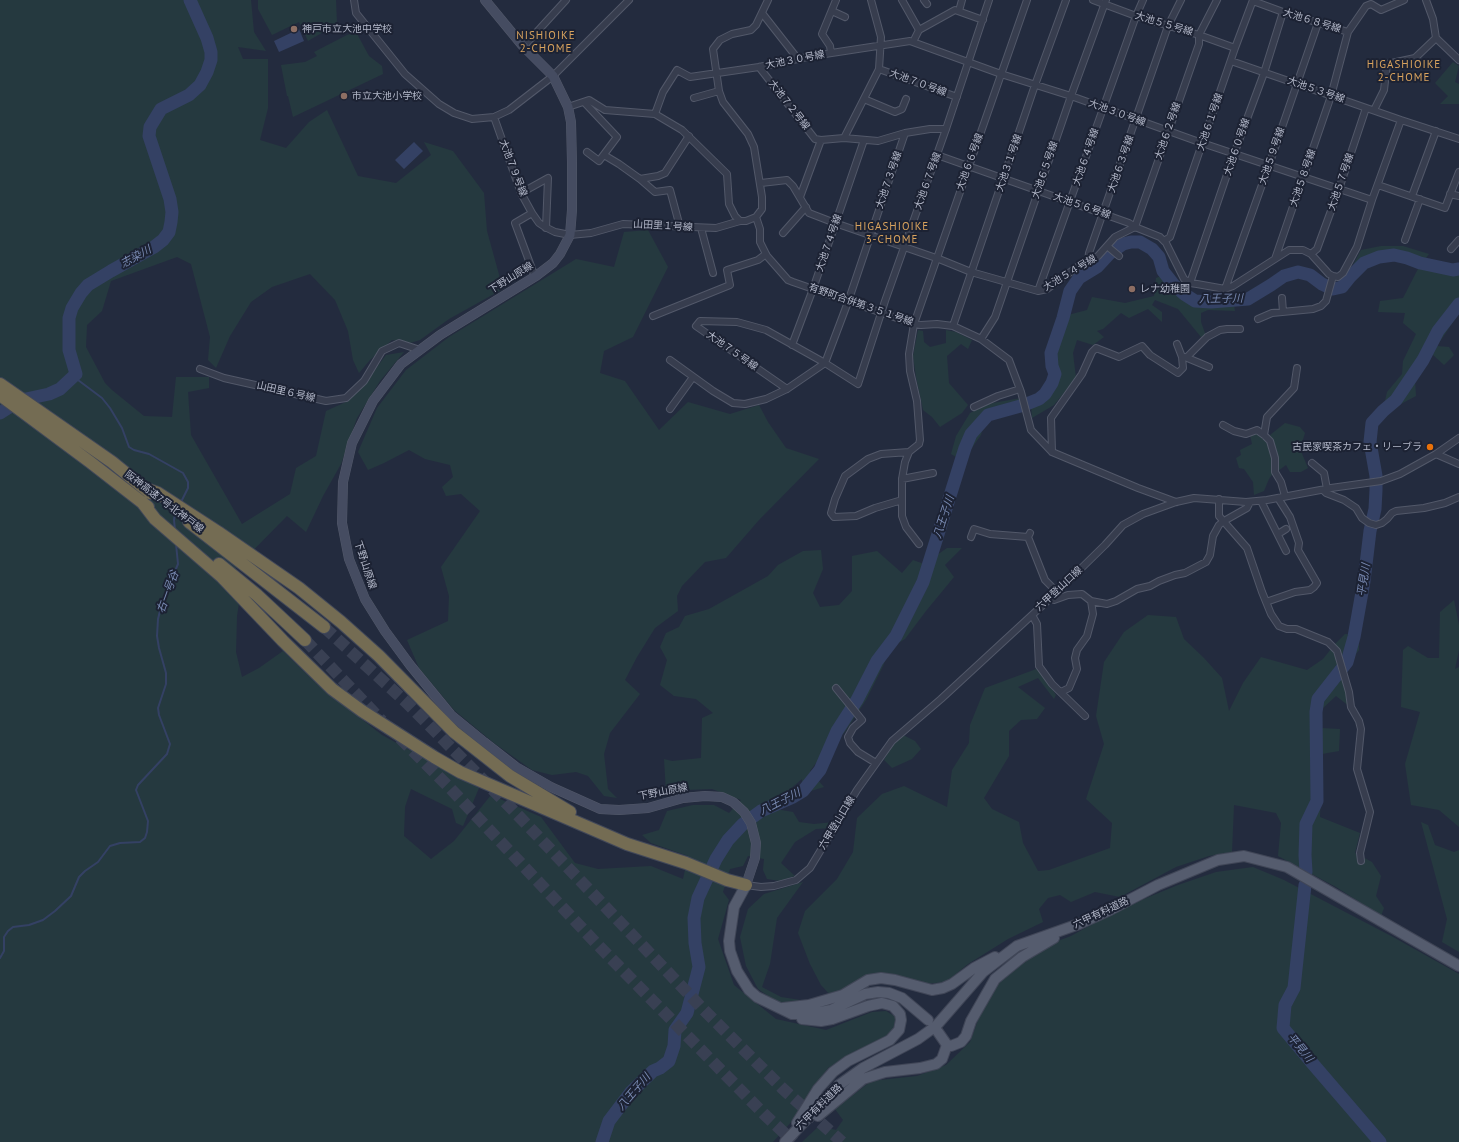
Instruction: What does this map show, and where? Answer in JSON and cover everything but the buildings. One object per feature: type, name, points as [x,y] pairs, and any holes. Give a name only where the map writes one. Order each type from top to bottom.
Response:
[{"type":"highway","name":"阪神高速7号北神戸線","points":[[0,384],[112,462],[324,627]]},
{"type":"highway","name":"阪神高速7号北神戸線","points":[[0,395],[90,462],[221,565],[305,640]]},
{"type":"highway","points":[[144,488],[158,493],[218,532],[299,588],[322,606],[379,656],[454,732],[510,776],[546,799],[627,844]]},
{"type":"highway","points":[[142,502],[155,519],[222,577],[283,641],[332,688],[362,711],[434,757],[460,772],[627,844],[686,863],[727,880],[746,885]]},
{"type":"main road","name":"六甲有料道路","points":[[784,1142],[839,1085],[863,1068],[918,1039],[936,1026],[983,972],[1018,946],[1079,924],[1158,885],[1218,860],[1244,856],[1287,867],[1459,966]]},
{"type":"main road","points":[[746,885],[734,907],[729,941],[730,950],[737,971],[749,990],[757,997],[791,1017],[821,1021],[882,1003],[893,1006],[900,1014],[901,1020],[899,1030],[890,1040],[848,1061],[833,1072],[818,1089],[798,1122],[781,1142]]},
{"type":"main road","points":[[947,1045],[951,1046],[961,1042],[966,1036],[971,1021],[995,979],[1022,957],[1079,924]]},
{"type":"main road","points":[[779,1009],[809,1005],[843,995],[868,980],[881,978],[895,980],[932,990],[943,988],[952,984],[974,968],[1018,946]]},
{"type":"main road","points":[[779,1009],[792,1014],[811,1014],[831,1010],[865,994],[888,992],[902,998],[928,1020]]},
{"type":"main road","points":[[938,1032],[947,1045]]},
{"type":"main road","points":[[792,1142],[813,1121],[863,1079],[885,1072],[920,1068],[936,1064],[942,1060],[947,1045]]},
{"type":"street","points":[[354,0],[356,13],[405,74],[439,104],[454,113],[472,120],[494,117],[509,110],[552,76],[629,0]]},
{"type":"street","name":"下野山原線","points":[[485,0],[552,76],[568,107],[571,122],[572,162],[572,210],[570,235],[556,259],[535,277],[440,335],[401,364],[373,401],[352,443],[343,482],[342,523],[349,559],[365,599],[385,631],[410,664],[451,714],[516,767],[551,787],[600,809],[619,810],[648,808],[683,798],[705,796],[722,797],[733,802],[744,812],[751,823],[756,843],[756,858],[746,885]]},
{"type":"street","points":[[524,46],[566,0]]},
{"type":"street","points":[[653,316],[730,285],[728,270],[758,260],[766,254],[760,242],[760,229],[756,217],[762,209],[761,184],[754,148],[748,134],[723,102],[719,91],[713,49],[720,40],[732,34],[751,30],[756,25],[768,0]]},
{"type":"street","points":[[831,53],[830,46],[822,34],[836,0]]},
{"type":"street","name":"大池７０号線","points":[[844,138],[879,69],[881,37],[871,0]]},
{"type":"street","points":[[902,0],[919,30]]},
{"type":"street","points":[[959,11],[962,0]]},
{"type":"street","name":"大池６７号線","points":[[858,384],[989,0]]},
{"type":"street","name":"大池６６号線","points":[[909,452],[920,444],[917,407],[910,371],[909,354],[914,324],[1027,0]]},
{"type":"street","name":"大池３１号線","points":[[953,326],[1035,85],[1066,0]]},
{"type":"street","name":"大池５５号線","points":[[1093,0],[1106,2],[1136,16],[1235,48]]},
{"type":"street","name":"大池６４号線","points":[[1038,291],[1143,0]]},
{"type":"street","name":"大池６３号線","points":[[1088,261],[1089,253],[1168,26],[1181,0]]},
{"type":"street","points":[[1198,35],[1217,0]]},
{"type":"street","name":"大池６８号線","points":[[1253,0],[1283,12],[1348,32]]},
{"type":"street","name":"大池６１号線","points":[[1164,241],[1170,237],[1253,0]]},
{"type":"street","name":"大池５８号線","points":[[1275,259],[1331,96],[1348,32],[1366,6],[1371,4],[1381,10],[1404,0]]},
{"type":"street","points":[[1426,0],[1433,19],[1436,38],[1459,60]]},
{"type":"street","name":"大池６５号線","points":[[981,339],[995,316],[1071,96],[1106,2]]},
{"type":"street","points":[[913,42],[919,30],[955,10],[983,20]]},
{"type":"street","points":[[832,11],[845,17]]},
{"type":"street","name":"大池６０号線","points":[[1190,283],[1234,154],[1264,73],[1283,12]]},
{"type":"street","points":[[762,13],[798,59]]},
{"type":"street","name":"大池５９号線","points":[[1225,289],[1318,23]]},
{"type":"street","name":"大池６２号線","points":[[1135,227],[1199,44],[1198,35]]},
{"type":"street","points":[[1374,110],[1384,90],[1387,64],[1415,58],[1436,38]]},
{"type":"street","name":"大池３０号線","points":[[655,114],[663,92],[677,70],[690,77],[759,67],[831,53],[910,41],[1001,74],[1071,96],[1202,143],[1372,200]]},
{"type":"street","name":"大池５３号線","points":[[1231,62],[1401,120]]},
{"type":"street","name":"大池７２号線","points":[[759,67],[815,139],[821,140]]},
{"type":"street","name":"大池７０号線","points":[[879,69],[957,97]]},
{"type":"street","points":[[694,98],[719,91]]},
{"type":"street","points":[[864,99],[895,112],[902,109],[906,99]]},
{"type":"street","points":[[568,107],[589,100],[605,110],[655,114],[682,130],[727,174],[729,204],[735,216],[740,221]]},
{"type":"street","points":[[584,102],[617,137],[599,161],[587,152]]},
{"type":"street","name":"大池５７号線","points":[[1311,254],[1317,249],[1366,108]]},
{"type":"street","name":"大池７９号線","points":[[494,117],[521,193],[539,223],[546,228]]},
{"type":"street","points":[[1333,278],[1338,277],[1344,272],[1357,247],[1372,200],[1401,120],[1459,139]]},
{"type":"street","points":[[800,196],[821,140],[844,138],[878,141],[905,133],[930,129],[946,129]]},
{"type":"street","points":[[1412,196],[1436,131]]},
{"type":"street","name":"大池７３号線","points":[[825,362],[848,302],[905,133]]},
{"type":"street","points":[[640,179],[658,176],[664,173],[689,136]]},
{"type":"street","name":"大池７４号線","points":[[792,345],[813,290],[864,140]]},
{"type":"street","points":[[604,155],[640,179],[655,192],[670,190],[680,227]]},
{"type":"street","name":"大池５６号線","points":[[937,155],[1130,222],[1135,227]]},
{"type":"street","points":[[1378,185],[1445,208],[1459,172]]},
{"type":"street","points":[[521,193],[548,178],[546,228]]},
{"type":"street","name":"大池５４号線","points":[[761,184],[786,180],[793,186],[810,213],[971,272],[1038,291],[1047,289],[1080,265],[1098,256],[1108,247],[1115,237],[1135,227]]},
{"type":"street","points":[[1450,194],[1459,196]]},
{"type":"street","points":[[1405,240],[1420,199]]},
{"type":"street","points":[[783,233],[806,207]]},
{"type":"street","points":[[532,213],[515,223],[535,277]]},
{"type":"street","name":"山田里１号線","points":[[546,228],[555,232],[570,235],[591,233],[623,224],[716,228],[740,221],[746,222],[756,217]]},
{"type":"street","points":[[1135,227],[1160,237],[1164,241],[1184,278],[1190,283],[1225,289],[1233,286],[1289,250],[1303,250],[1311,254],[1333,278]]},
{"type":"street","points":[[701,228],[713,273]]},
{"type":"street","points":[[1451,249],[1459,240]]},
{"type":"street","points":[[1108,247],[1119,256]]},
{"type":"street","name":"有野町合併第３５１号線","points":[[766,254],[788,280],[813,290],[914,324],[953,326],[981,339],[1009,360],[1023,399],[1031,430],[1052,452],[1138,488],[1176,502]]},
{"type":"street","points":[[1258,319],[1272,313],[1313,309],[1321,306],[1326,301],[1333,278]]},
{"type":"street","points":[[1282,298],[1283,312]]},
{"type":"street","name":"大池７５号線","points":[[787,389],[696,326],[700,321],[737,322],[766,330],[825,362],[858,384]]},
{"type":"street","points":[[1052,452],[1050,418],[1082,374],[1092,352],[1096,348],[1119,358],[1142,346],[1150,356],[1178,373],[1183,368],[1185,357],[1207,337],[1220,330],[1240,329]]},
{"type":"street","name":"山田里６号線","points":[[200,369],[224,378],[326,401],[346,398],[364,381],[382,350],[399,343],[420,350]]},
{"type":"street","points":[[1177,344],[1185,357],[1210,367]]},
{"type":"street","points":[[670,360],[733,403],[745,404],[766,399],[787,389],[825,362]]},
{"type":"street","points":[[1264,435],[1267,417],[1294,388],[1297,368]]},
{"type":"street","points":[[670,409],[693,377]]},
{"type":"street","points":[[974,407],[998,396],[1020,390]]},
{"type":"street","points":[[1223,425],[1234,431],[1246,434],[1257,430],[1270,441],[1275,458],[1275,472],[1281,482],[1282,497],[1299,543],[1298,550],[1317,583],[1310,590],[1295,592],[1266,602]]},
{"type":"street","name":"六甲登山口線","points":[[746,885],[760,887],[780,885],[796,880],[810,868],[857,790],[892,741],[941,699],[1057,592],[1105,545],[1123,525],[1143,514],[1176,502],[1194,498],[1250,502],[1261,501],[1325,489],[1381,481],[1400,474],[1436,454],[1459,438]]},
{"type":"street","points":[[902,500],[875,508],[856,516],[834,517],[831,513],[835,499],[845,476],[868,459],[881,454],[909,452],[905,462],[902,479],[902,500],[902,516],[906,527],[919,544]]},
{"type":"street","points":[[1436,454],[1459,464]]},
{"type":"street","points":[[1312,463],[1324,473],[1326,494],[1344,500],[1356,508],[1362,518],[1369,523],[1376,525],[1382,523],[1396,511],[1424,508],[1459,497]]},
{"type":"street","points":[[902,479],[933,473]]},
{"type":"street","points":[[1219,499],[1219,516],[1247,548],[1266,602],[1271,614],[1279,626],[1287,629],[1296,629],[1328,642],[1337,651],[1349,692],[1351,708],[1359,721],[1361,729],[1357,769],[1370,812],[1360,853],[1361,861]]},
{"type":"street","points":[[1261,501],[1286,551]]},
{"type":"street","points":[[1050,598],[1054,600],[1068,595],[1082,594],[1091,601],[1107,604],[1116,601],[1137,589],[1150,586],[1175,575],[1183,574],[1206,562],[1210,555],[1213,536],[1219,525],[1247,508],[1250,502]]},
{"type":"street","points":[[971,537],[974,528],[990,534],[1029,535],[1045,580],[1057,592]]},
{"type":"street","points":[[1278,534],[1286,529]]},
{"type":"street","points":[[1061,692],[1069,688],[1077,669],[1075,658],[1077,650],[1087,636],[1093,614],[1091,601]]},
{"type":"street","points":[[1032,615],[1037,624],[1039,666],[1052,684],[1085,716]]},
{"type":"street","points":[[836,688],[862,720],[853,728],[848,737],[850,743],[858,752],[876,763]]},
{"type":"shaded area","points":[[0,0],[251,0],[254,32],[266,51],[238,47],[243,59],[268,59],[268,108],[260,140],[286,148],[309,122],[327,110],[358,176],[396,183],[431,155],[424,142],[453,151],[484,193],[487,231],[503,289],[449,319],[420,340],[410,343],[392,340],[370,360],[359,373],[353,360],[348,331],[335,300],[310,274],[272,287],[251,302],[230,336],[216,368],[208,360],[210,337],[191,264],[177,257],[111,281],[102,311],[87,325],[86,347],[105,383],[144,416],[172,417],[176,377],[209,377],[209,388],[188,392],[191,435],[242,524],[290,494],[296,468],[316,456],[326,411],[348,401],[386,355],[404,352],[380,381],[357,418],[341,464],[323,496],[306,532],[287,516],[221,583],[239,603],[237,616],[236,652],[242,677],[259,668],[283,651],[318,685],[382,735],[479,788],[463,826],[456,823],[452,809],[411,789],[405,807],[404,836],[431,859],[454,841],[491,795],[541,817],[575,863],[598,869],[651,866],[683,879],[688,856],[651,843],[642,835],[659,830],[667,811],[693,805],[714,805],[729,813],[741,800],[712,789],[686,790],[671,794],[666,792],[664,759],[672,761],[701,758],[702,718],[713,713],[696,699],[674,696],[660,685],[667,660],[660,647],[666,633],[679,627],[685,616],[709,609],[768,576],[778,565],[803,551],[821,550],[823,569],[813,593],[820,607],[839,605],[852,591],[852,556],[877,551],[902,573],[913,560],[924,564],[947,548],[962,548],[945,565],[954,577],[905,639],[890,648],[866,700],[845,732],[822,755],[810,771],[824,787],[811,791],[802,787],[802,779],[783,795],[776,809],[793,812],[799,822],[814,824],[834,822],[832,828],[816,829],[795,842],[781,863],[795,876],[780,881],[767,879],[763,870],[764,859],[748,856],[743,866],[730,869],[723,892],[729,900],[718,939],[734,985],[776,1019],[826,1030],[872,1012],[886,1011],[896,1017],[893,1030],[879,1042],[828,1068],[794,1119],[773,1142],[0,1142]]},
{"type":"shaded area","name":"神戸市立大池中学校","points":[[258,0],[336,0],[337,24],[308,41],[299,22],[272,35],[258,9]]},
{"type":"shaded area","points":[[356,32],[369,56],[382,66],[383,74],[293,117],[281,65],[305,62],[317,56],[314,52]]},
{"type":"shaded area","points":[[1453,62],[1459,66],[1455,82],[1459,84],[1459,104],[1440,104],[1448,96],[1435,83]]},
{"type":"shaded area","points":[[648,230],[668,267],[633,337],[604,351],[600,373],[625,381],[659,430],[688,402],[730,414],[759,405],[768,422],[786,448],[819,459],[759,520],[726,558],[705,562],[682,586],[677,596],[678,611],[655,628],[637,657],[625,680],[640,694],[610,733],[604,754],[608,789],[617,798],[604,796],[588,776],[576,772],[552,775],[532,770],[494,743],[454,710],[419,668],[407,640],[448,621],[449,596],[441,567],[480,511],[461,494],[446,496],[442,487],[453,477],[450,465],[425,459],[409,450],[368,470],[358,452],[377,408],[406,370],[449,337],[576,259],[614,267],[624,232]]},
{"type":"shaded area","points":[[1381,246],[1403,246],[1429,254],[1423,262],[1393,258],[1374,262],[1353,271],[1353,265],[1361,250]]},
{"type":"shaded area","points":[[1419,267],[1459,272],[1459,310],[1437,346],[1449,347],[1454,355],[1444,365],[1432,354],[1415,380],[1416,396],[1382,414],[1387,392],[1402,374],[1403,361],[1416,334],[1403,323],[1405,313],[1378,312],[1380,301],[1403,298]]},
{"type":"shaded area","points":[[1164,275],[1174,287],[1192,302],[1234,304],[1235,311],[1208,310],[1201,313],[1201,322],[1206,336],[1201,337],[1178,309],[1155,300],[1152,305],[1162,312],[1162,322],[1148,309],[1129,318],[1121,313],[1103,329],[1097,331],[1104,337],[1093,345],[1077,340],[1073,353],[1076,378],[1054,405],[1032,418],[1031,405],[1049,394],[1048,377],[1053,353],[1068,315],[1087,310],[1092,297],[1125,303],[1154,296],[1156,278]]},
{"type":"shaded area","points":[[918,330],[923,331],[924,342],[930,347],[946,343],[946,330],[956,332],[972,340],[968,349],[961,344],[947,356],[949,383],[968,405],[962,413],[940,427],[932,417],[923,410],[913,356]]},
{"type":"shaded area","points":[[1021,398],[1023,410],[990,417],[984,424],[981,435],[964,459],[958,458],[951,454],[956,436],[970,413],[987,404]]},
{"type":"shaded area","points":[[1285,423],[1300,427],[1305,433],[1300,449],[1308,468],[1301,472],[1290,472],[1286,465],[1278,471],[1276,449],[1270,435]]},
{"type":"shaded area","points":[[1259,432],[1269,442],[1274,459],[1273,473],[1264,491],[1254,495],[1253,482],[1244,469],[1239,468],[1236,458],[1241,455],[1240,450],[1252,444],[1250,435]]},
{"type":"shaded area","points":[[1454,600],[1459,625],[1459,650],[1455,669],[1459,667],[1459,827],[1439,810],[1411,805],[1405,764],[1420,712],[1401,707],[1403,650],[1408,646],[1428,658],[1439,658],[1440,612]]},
{"type":"shaded area","points":[[1148,615],[1176,617],[1184,639],[1222,678],[1229,711],[1243,683],[1261,657],[1307,670],[1323,659],[1345,634],[1359,635],[1359,650],[1342,672],[1349,706],[1336,696],[1322,709],[1321,728],[1340,729],[1339,751],[1322,754],[1320,817],[1360,833],[1355,853],[1372,862],[1381,876],[1376,896],[1384,908],[1381,916],[1336,887],[1278,856],[1281,823],[1276,813],[1234,805],[1232,852],[1209,856],[1176,867],[1120,897],[1095,892],[1071,902],[1060,895],[1048,898],[1039,909],[1043,922],[1008,939],[968,964],[946,982],[924,984],[889,974],[831,996],[821,985],[810,964],[798,933],[805,911],[837,879],[853,852],[857,818],[882,794],[904,786],[947,807],[952,770],[969,743],[970,725],[985,688],[1039,668],[1056,695],[1054,699],[1038,678],[1018,687],[1045,708],[1037,719],[1021,720],[1009,731],[1009,756],[984,798],[992,809],[1019,822],[1023,843],[1038,871],[1049,870],[1110,848],[1112,823],[1086,799],[1104,744],[1096,716],[1104,662],[1124,632]]},
{"type":"shaded area","points":[[903,735],[915,741],[921,749],[912,759],[892,768],[884,760],[891,747]]},
{"type":"shaded area","points":[[1421,822],[1428,825],[1435,845],[1454,852],[1459,850],[1459,952],[1442,942],[1447,919]]},
{"type":"shaded area","points":[[1253,867],[1284,880],[1393,937],[1459,974],[1459,1142],[802,1142],[819,1126],[836,1130],[843,1120],[835,1109],[871,1081],[917,1076],[946,1065],[970,1042],[984,1004],[999,978],[1042,947],[1071,936],[1122,908],[1178,885],[1216,872]]},
{"type":"shaded area","points":[[803,882],[777,918],[770,964],[762,987],[781,997],[807,1001],[780,1004],[758,989],[746,966],[740,937],[748,909],[764,894]]},
{"type":"water","points":[[299,29],[304,41],[279,52],[274,41]]},
{"type":"water","points":[[414,142],[423,151],[404,169],[395,160]]},
{"type":"waterway","name":"志染川","points":[[0,413],[26,399],[49,394],[60,389],[76,374],[69,350],[69,318],[72,308],[81,293],[88,285],[154,247],[163,240],[169,232],[172,212],[170,199],[149,136],[150,127],[161,109],[189,95],[200,85],[211,60],[211,52],[207,38],[190,0]]},
{"type":"waterway","name":"八王子川","points":[[602,1142],[609,1121],[631,1092],[653,1071],[669,1061],[674,1046],[675,1030],[687,1013],[699,967],[695,943],[694,918],[698,898],[716,859],[728,840],[743,824],[761,811],[803,791],[820,770],[837,731],[857,700],[877,661],[896,636],[923,582],[965,448],[971,434],[988,415],[1024,405],[1039,399],[1045,394],[1052,383],[1055,374],[1052,366],[1051,353],[1063,318],[1070,291],[1079,278],[1097,267],[1109,254],[1123,244],[1131,242],[1140,242],[1152,249],[1159,257],[1163,271],[1174,285],[1195,301],[1211,302],[1248,299],[1284,276],[1298,272],[1310,275],[1322,284],[1333,289],[1342,287],[1364,263],[1379,257],[1394,255],[1420,263],[1453,270],[1459,269]]},
{"type":"waterway","name":"平見川","points":[[1306,872],[1306,824],[1317,801],[1316,712],[1318,699],[1347,662],[1354,637],[1364,581],[1370,531],[1375,509],[1376,476],[1370,442],[1372,423],[1396,400],[1423,360],[1438,331],[1459,304]]},
{"type":"waterway","name":"右一号谷","points":[[76,374],[78,380],[102,398],[110,408],[122,428],[129,447],[149,454],[183,473],[188,482],[188,488],[181,502]]},
{"type":"waterway","name":"右一号谷","points":[[175,530],[174,520],[176,509]]},
{"type":"waterway","name":"右一号谷","points":[[0,958],[4,951],[4,937],[8,931],[13,927],[29,925],[43,920],[55,911],[71,896],[79,877],[98,862],[110,846],[120,843],[140,842],[145,838],[148,821],[136,790],[138,785],[167,754],[170,744],[159,715],[158,708],[166,684],[166,673],[157,636],[158,619],[163,599],[178,564],[176,544]]},
{"type":"waterway","name":"平見川","points":[[1305,885],[1294,988],[1285,1005],[1283,1028],[1380,1142]]},
{"type":"tunnel","points":[[324,627],[407,703],[510,807],[703,1009],[782,1088],[842,1142]]},
{"type":"tunnel","points":[[305,640],[382,721]]},
{"type":"tunnel","points":[[400,738],[448,786],[595,942],[765,1115],[794,1142]]},
{"type":"place","name":"神戸市立大池中学校","points":[[294,29]]},
{"type":"place","name":"市立大池小学校","points":[[344,96]]},
{"type":"place","name":"レナ幼稚園","points":[[1132,289]]},
{"type":"place","name":"古民家喫茶カフェ・リーブラ","points":[[1430,447]]},
{"type":"district","name":"NISHIOIKE 2-CHOME","points":[[546,42]]},
{"type":"district","name":"HIGASHIOIKE 2-CHOME","points":[[1404,71]]},
{"type":"district","name":"HIGASHIOIKE 3-CHOME","points":[[892,233]]}]
